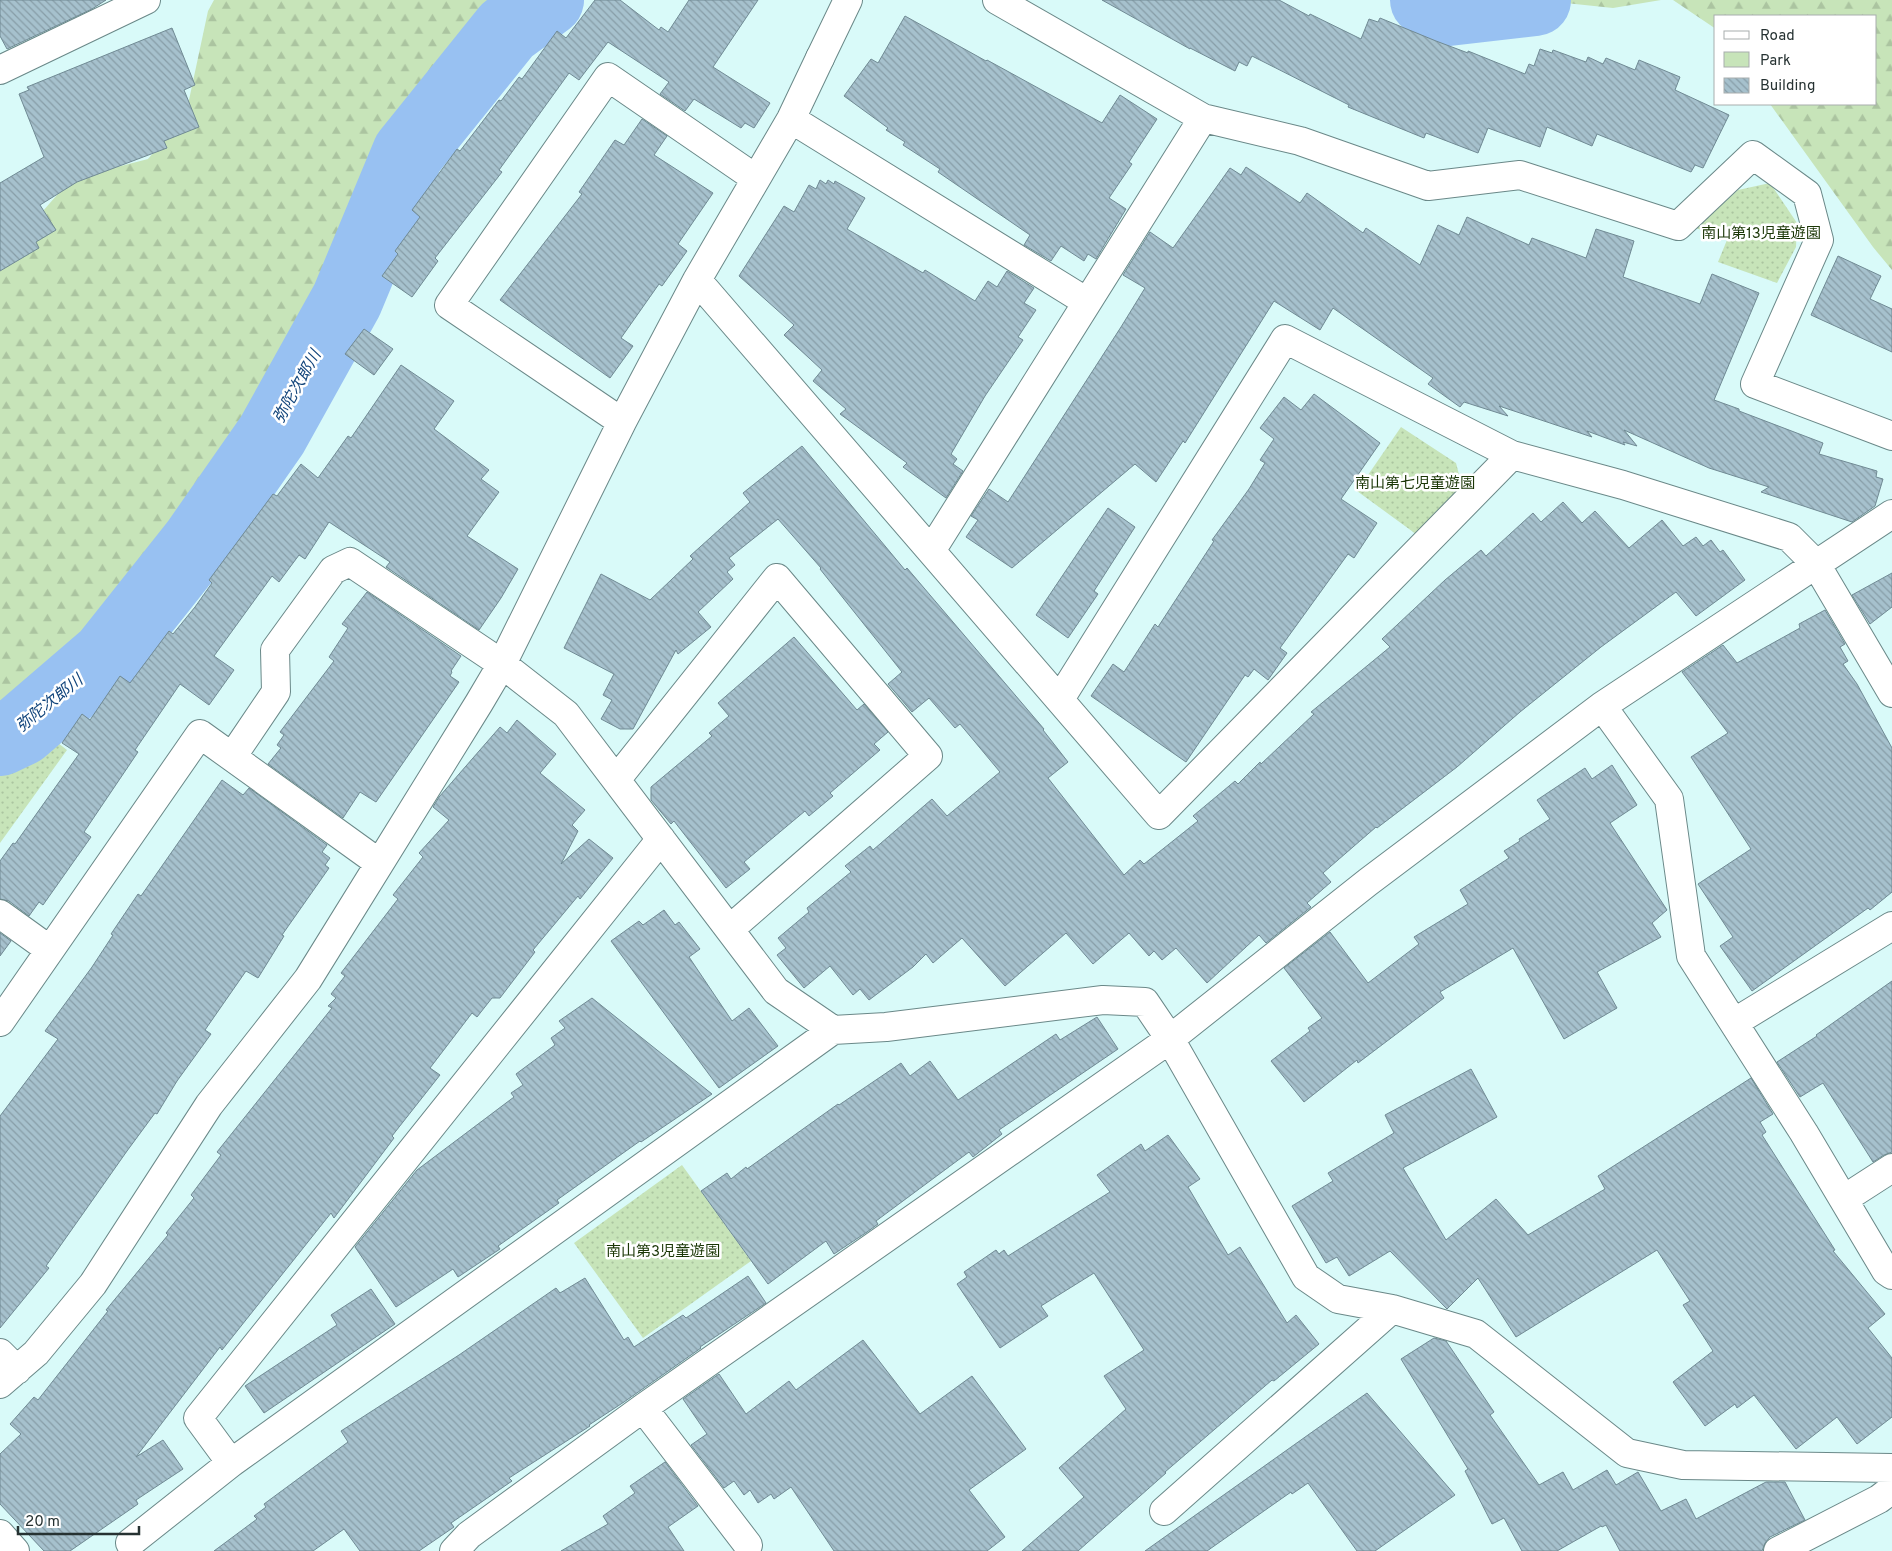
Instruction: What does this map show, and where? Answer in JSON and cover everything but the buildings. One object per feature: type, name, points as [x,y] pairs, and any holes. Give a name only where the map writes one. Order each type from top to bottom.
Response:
[{"type":"street","points":[[0,70],[146,0]]},
{"type":"street","points":[[6,1369],[36,1353],[92,1284],[209,1105],[308,980],[502,664],[622,422],[697,280],[791,119],[848,0]]},
{"type":"street","points":[[997,0],[1203,118],[1300,141],[1428,186],[1520,175],[1678,226],[1753,155],[1808,194],[1819,240],[1755,384],[1892,436]]},
{"type":"street","points":[[622,422],[449,306],[608,77],[755,178]]},
{"type":"street","points":[[931,551],[1203,118]]},
{"type":"street","points":[[791,119],[1087,302]]},
{"type":"street","points":[[697,280],[1160,815],[1512,454]]},
{"type":"street","points":[[1060,699],[1285,340],[1512,454],[1623,485],[1789,537],[1816,564],[1892,693]]},
{"type":"street","points":[[467,1546],[643,1408],[1170,1039],[1368,882],[1602,706],[1892,514]]},
{"type":"street","points":[[232,757],[276,692],[275,650],[333,570],[350,562],[502,664],[566,714],[776,991],[833,1030]]},
{"type":"street","points":[[616,780],[777,578],[928,756],[730,929]]},
{"type":"street","points":[[1602,706],[1669,799],[1691,956],[1804,1132],[1886,1271],[1892,1275]]},
{"type":"street","points":[[0,1022],[200,734],[379,863]]},
{"type":"street","points":[[231,1463],[198,1418],[661,839]]},
{"type":"street","points":[[0,914],[50,950]]},
{"type":"street","points":[[1735,1022],[1892,926]]},
{"type":"street","points":[[130,1543],[231,1463],[833,1030],[886,1027],[1103,1000],[1145,1002],[1170,1039],[1306,1276],[1338,1299],[1392,1309],[1476,1334],[1627,1453],[1683,1465],[1892,1468]]},
{"type":"street","points":[[1844,1199],[1892,1168]]},
{"type":"street","points":[[1164,1512],[1392,1309]]},
{"type":"street","points":[[643,1408],[748,1546]]},
{"type":"street","points":[[1778,1551],[1879,1499],[1892,1489]]},
{"type":"street","points":[[0,1534],[15,1551]]},
{"type":"green space","points":[[214,0],[521,0],[465,49],[368,160],[326,302],[184,522],[85,647],[0,710],[0,260],[71,179],[148,159],[186,114],[208,11]]},
{"type":"green space","points":[[1537,0],[1661,0],[1613,8]]},
{"type":"green space","points":[[1673,0],[1892,0],[1892,270],[1873,247],[1771,105],[1877,105],[1877,15],[1714,15],[1714,28]]},
{"type":"green space","name":"南山第13児童遊園","points":[[1770,183],[1797,223],[1796,247],[1777,283],[1718,262],[1727,240],[1696,228],[1738,190]]},
{"type":"green space","name":"南山第七児童遊園","points":[[1401,427],[1456,463],[1463,490],[1420,537],[1357,491]]},
{"type":"green space","points":[[44,732],[67,750],[0,843],[0,758],[13,754]]},
{"type":"green space","name":"南山第3児童遊園","points":[[682,1165],[751,1261],[643,1338],[574,1243]]},
{"type":"waterway","name":"弥陀次郎川","points":[[0,740],[21,730],[107,656],[196,544],[272,435],[347,300],[408,153],[507,30],[548,0]]},
{"type":"waterway","name":"弥陀次郎川","points":[[1426,0],[1448,10],[1535,0]]}]
